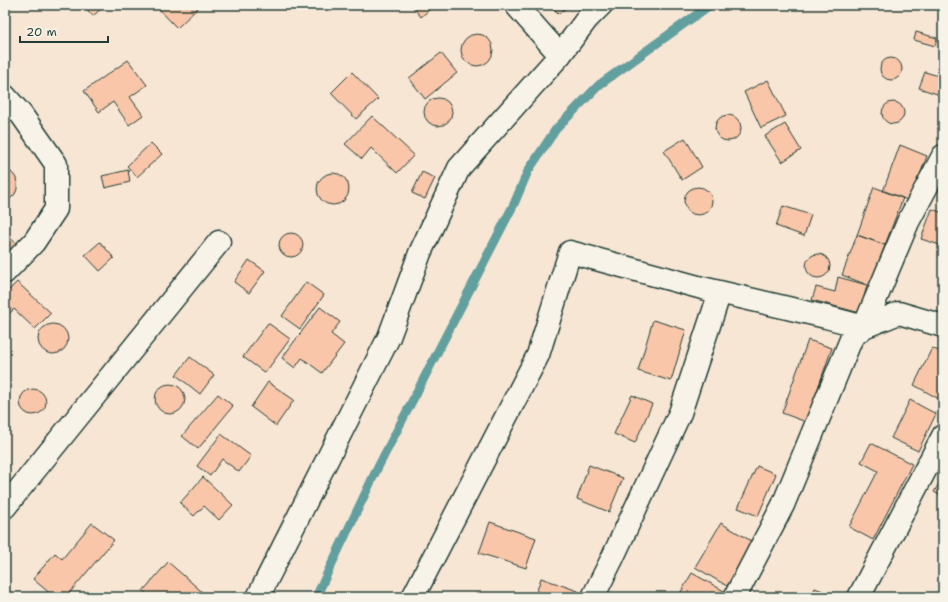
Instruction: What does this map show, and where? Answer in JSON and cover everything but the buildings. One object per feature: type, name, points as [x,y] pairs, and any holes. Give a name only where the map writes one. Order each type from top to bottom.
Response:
[{"type":"street","points":[[516,5],[560,55]]},
{"type":"street","points":[[258,597],[389,338],[420,253],[459,168],[560,55],[587,19],[601,5]]},
{"type":"street","points":[[5,96],[21,114],[56,164],[56,209],[34,242],[5,272]]},
{"type":"street","points":[[864,327],[908,222],[943,156]]},
{"type":"street","points":[[5,507],[219,242]]},
{"type":"street","points":[[413,597],[538,354],[570,252],[702,288],[864,327]]},
{"type":"street","points":[[593,597],[680,413],[720,292]]},
{"type":"street","points":[[735,597],[784,505],[852,338],[864,327],[899,313],[943,326]]},
{"type":"street","points":[[860,597],[943,436]]},
{"type":"waterway","points":[[316,597],[376,471],[514,204],[528,171],[556,129],[599,85],[710,5]]}]
